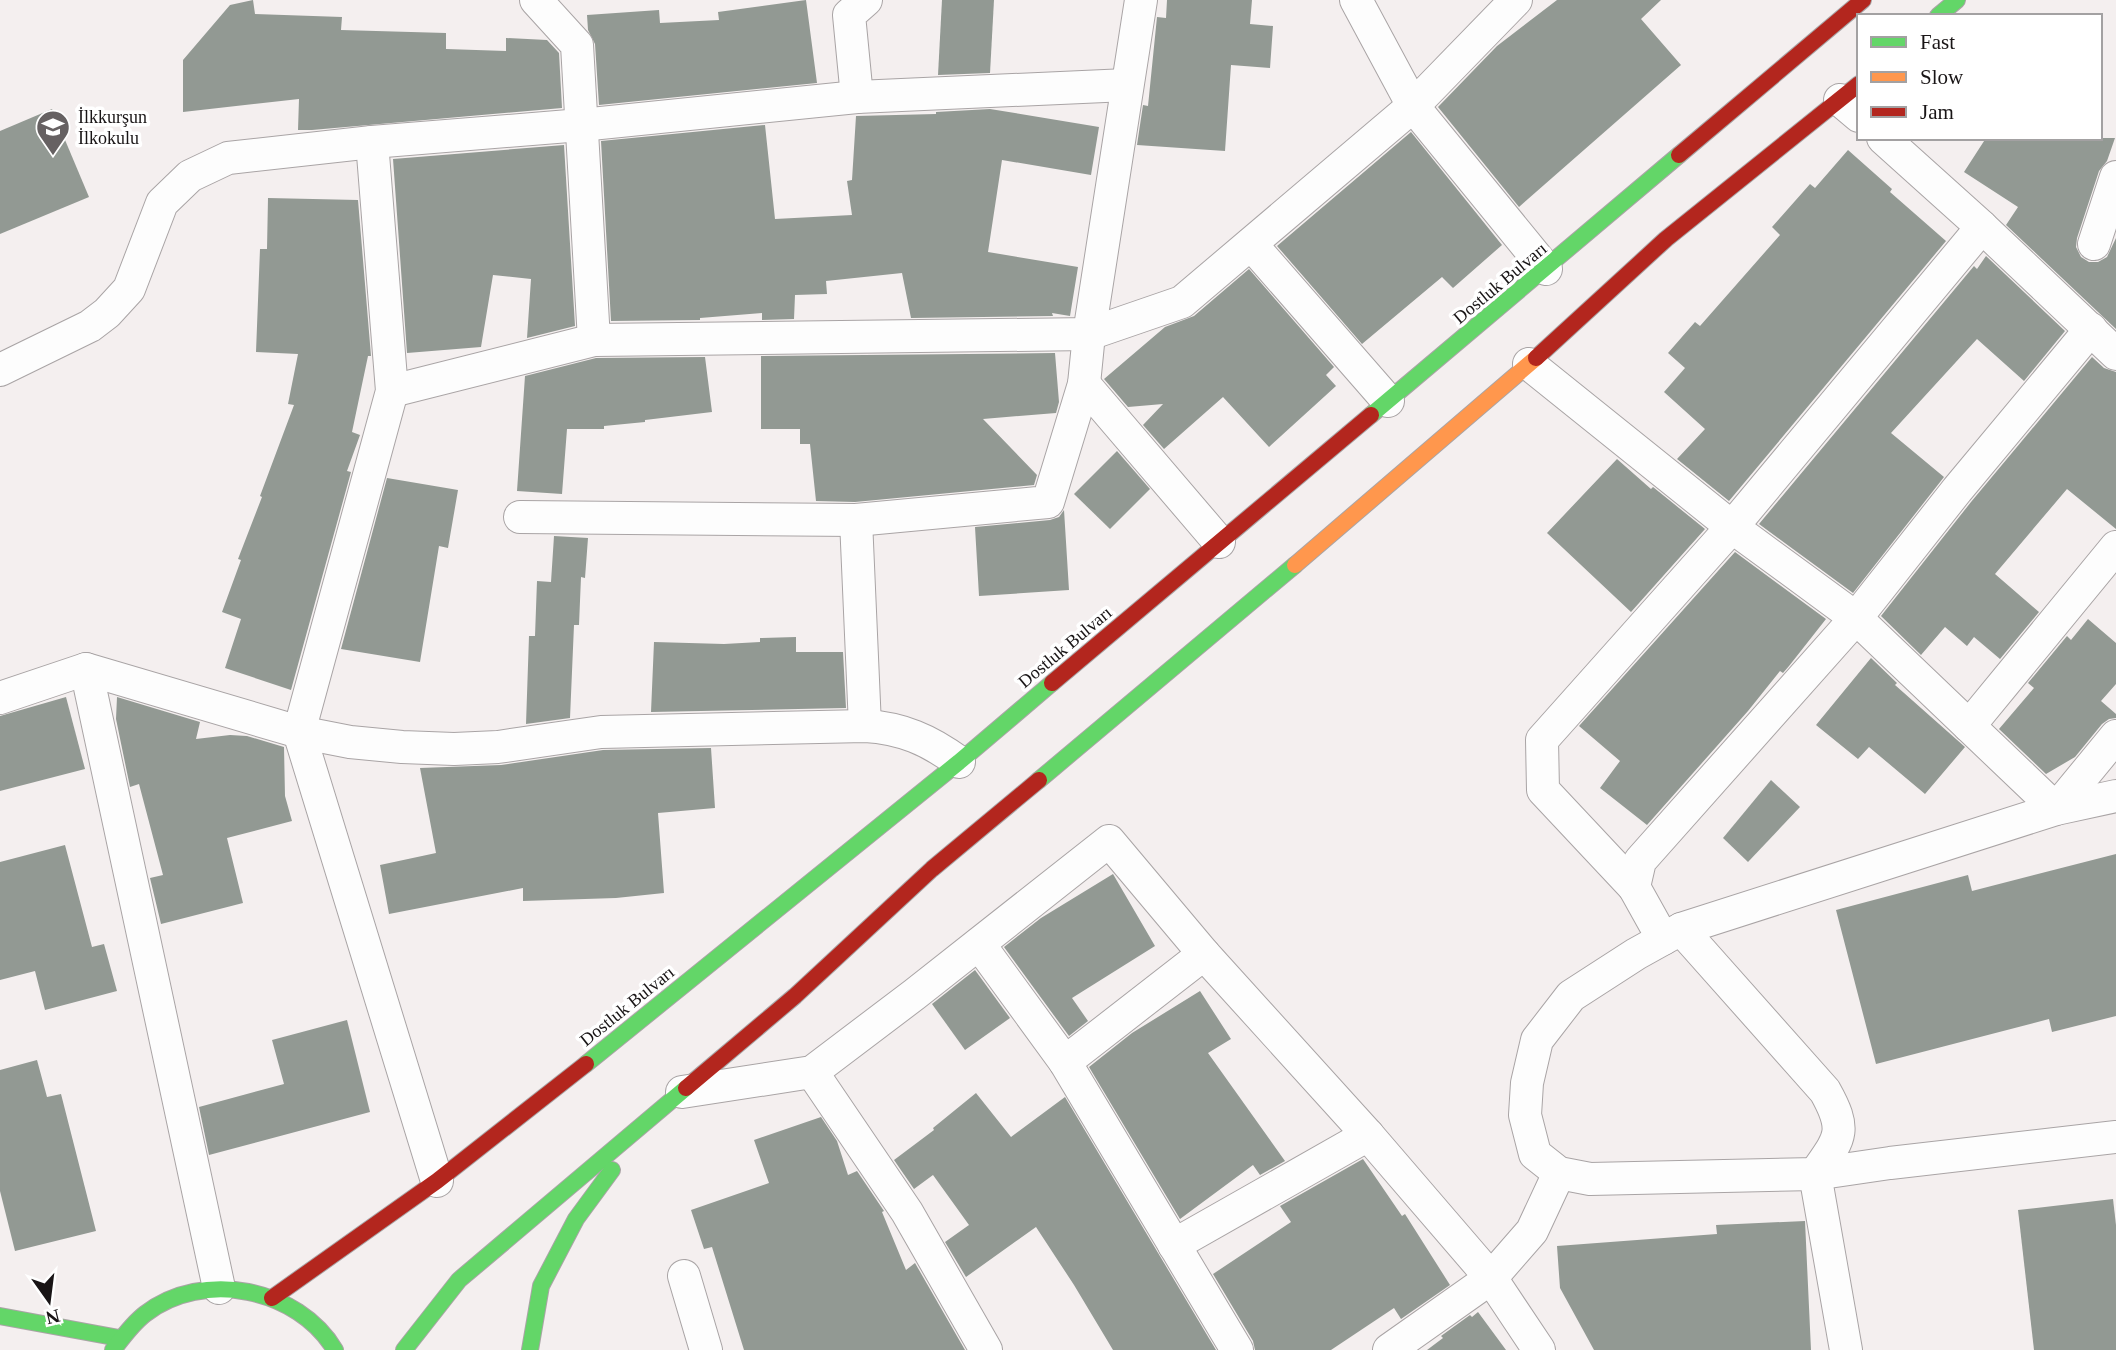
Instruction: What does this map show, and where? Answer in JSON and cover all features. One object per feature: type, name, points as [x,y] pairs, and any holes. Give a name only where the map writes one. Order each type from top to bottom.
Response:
[{"type":"main road","name":"Dostluk Bulvarı","points":[[272,1298],[437,1181],[533,1107],[959,762],[1863,0]]},
{"type":"main road","points":[[1940,14],[1957,0]]},
{"type":"main road","points":[[404,1350],[459,1280],[795,996],[932,869],[1271,586],[1529,364],[1666,239],[1853,100]]},
{"type":"main road","points":[[530,1350],[541,1286],[576,1219],[644,1125]]},
{"type":"main road","points":[[0,1317],[116,1344],[140,1318],[164,1302],[191,1292],[219,1288],[246,1290],[272,1298],[305,1316],[335,1350]]},
{"type":"street","points":[[536,0],[577,45],[594,340]]},
{"type":"street","points":[[520,517],[856,520],[1048,502],[1084,384],[1089,334],[1141,0]]},
{"type":"street","points":[[1356,0],[1413,106],[1546,269]]},
{"type":"street","points":[[392,391],[594,340],[1089,334],[1182,302],[1413,106],[1516,0]]},
{"type":"street","points":[[850,5],[857,97]]},
{"type":"street","points":[[0,370],[90,326],[115,306],[128,289],[162,203],[190,176],[228,158],[857,97],[1127,85]]},
{"type":"street","points":[[1885,140],[2116,354]]},
{"type":"street","points":[[372,142],[392,391],[299,732],[437,1181]]},
{"type":"street","points":[[2094,244],[2116,177]]},
{"type":"street","points":[[1846,1350],[1815,1174],[1837,1142],[1839,1115],[1825,1091],[1672,934],[1634,887],[1543,790],[1542,740],[1732,527],[1982,227]]},
{"type":"street","points":[[1251,244],[1388,401]]},
{"type":"street","points":[[1634,887],[1640,861],[1856,618],[1957,490],[2091,329]]},
{"type":"street","points":[[1529,364],[1732,527],[1856,618],[2056,809]]},
{"type":"street","points":[[1084,384],[1219,542]]},
{"type":"street","points":[[856,520],[865,726]]},
{"type":"street","points":[[1969,726],[2116,547]]},
{"type":"street","points":[[86,669],[219,1288]]},
{"type":"street","points":[[0,698],[86,669],[299,732],[350,742],[454,749],[541,742],[601,732],[865,726],[888,727],[910,733],[936,745],[959,762]]},
{"type":"street","points":[[2056,809],[2116,736]]},
{"type":"street","points":[[2116,796],[2056,809],[1672,934],[1571,996],[1537,1041],[1527,1083],[1525,1115],[1535,1154],[1559,1173],[1590,1179],[1815,1174],[2116,1137]]},
{"type":"street","points":[[682,1092],[812,1072],[1109,841],[1204,954],[1368,1135],[1491,1278],[1539,1350]]},
{"type":"street","points":[[979,944],[1065,1062],[1237,1350]]},
{"type":"street","points":[[1065,1062],[1204,954]]},
{"type":"street","points":[[812,1072],[907,1212],[986,1350]]},
{"type":"street","points":[[1174,1245],[1368,1135]]},
{"type":"street","points":[[1389,1350],[1491,1278],[1532,1231],[1559,1173]]},
{"type":"street","points":[[684,1276],[706,1350]]},
{"type":"building","points":[[253,0],[255,14],[342,17],[341,30],[446,33],[446,49],[506,51],[506,38],[547,40],[559,53],[562,108],[312,130],[298,130],[299,99],[183,112],[183,60],[230,5]]},
{"type":"building","points":[[806,0],[817,83],[599,105],[595,44],[588,30],[587,15],[659,10],[660,23],[719,20],[718,12]]},
{"type":"building","points":[[942,0],[994,0],[990,73],[938,75]]},
{"type":"building","points":[[1167,0],[1252,0],[1250,24],[1273,26],[1270,68],[1231,65],[1225,151],[1137,145],[1143,105],[1148,106],[1157,17],[1166,18]]},
{"type":"building","points":[[1557,0],[1661,0],[1641,19],[1681,65],[1519,207],[1438,107],[1497,46]]},
{"type":"building","name":"İlkkurşun İlkokulu","points":[[52,109],[89,197],[0,234],[0,131]]},
{"type":"building","points":[[990,109],[1099,127],[1091,175],[1002,160],[988,252],[1078,267],[1070,316],[1052,313],[1053,316],[911,318],[902,273],[826,281],[827,294],[795,295],[794,319],[762,320],[762,313],[700,320],[611,321],[601,141],[765,125],[775,219],[852,215],[847,181],[852,180],[856,116],[936,114]]},
{"type":"building","points":[[1411,132],[1502,245],[1453,288],[1442,277],[1362,344],[1277,246]]},
{"type":"building","points":[[2115,138],[2107,161],[2099,171],[2076,247],[2081,257],[2089,262],[2098,262],[2107,257],[2116,238],[2116,329],[2006,225],[2018,207],[1964,172],[1985,140]]},
{"type":"building","points":[[564,145],[575,326],[527,338],[531,279],[493,275],[481,347],[407,353],[393,159]]},
{"type":"building","points":[[1848,150],[1892,189],[1890,192],[1946,241],[1729,501],[1677,459],[1705,429],[1664,392],[1685,368],[1668,353],[1695,322],[1700,326],[1780,235],[1772,227],[1810,184],[1815,188]]},
{"type":"building","points":[[268,198],[358,200],[371,356],[368,356],[352,432],[360,435],[347,471],[351,472],[291,690],[225,668],[241,619],[222,612],[241,560],[238,559],[294,405],[288,404],[298,354],[256,352],[260,249],[267,249]]},
{"type":"building","points":[[1986,256],[2065,331],[2024,381],[1977,339],[1891,433],[1944,477],[1853,593],[1759,524],[1974,266],[1977,269]]},
{"type":"building","points":[[1249,269],[1334,367],[1326,375],[1336,386],[1269,447],[1223,397],[1164,449],[1143,425],[1163,404],[1128,407],[1104,379],[1165,327],[1194,316]]},
{"type":"building","points":[[1055,353],[1059,402],[1056,413],[983,419],[1037,475],[1034,485],[855,502],[816,501],[810,444],[800,444],[800,429],[761,429],[761,356]]},
{"type":"building","points":[[705,357],[712,412],[604,426],[604,429],[567,429],[562,494],[517,491],[525,376],[596,358]]},
{"type":"building","points":[[2092,357],[2104,368],[2116,372],[2116,529],[2067,489],[1995,574],[2039,612],[2000,659],[1974,637],[1967,646],[1945,627],[1921,655],[1881,616],[1971,502]]},
{"type":"building","points":[[1117,451],[1150,489],[1110,529],[1074,494]]},
{"type":"building","points":[[1617,459],[1651,489],[1653,487],[1705,529],[1631,612],[1547,533]]},
{"type":"building","points":[[387,478],[458,490],[448,548],[439,546],[420,662],[341,649]]},
{"type":"building","points":[[1064,510],[1069,590],[979,596],[975,527],[1050,520],[1059,517]]},
{"type":"building","points":[[554,536],[588,538],[585,578],[581,577],[579,625],[574,625],[570,718],[526,724],[529,636],[535,636],[537,581],[551,582]]},
{"type":"building","points":[[1735,552],[1826,619],[1783,673],[1780,671],[1647,825],[1600,788],[1620,761],[1579,726]]},
{"type":"building","points":[[2088,619],[2116,643],[2116,684],[2101,701],[2116,714],[2116,718],[2102,724],[2075,757],[2046,774],[1999,729],[2034,688],[2028,683],[2067,636],[2071,640]]},
{"type":"building","points":[[796,637],[796,652],[843,652],[846,708],[651,712],[654,642],[724,644],[760,642],[760,638]]},
{"type":"building","points":[[1871,658],[1897,683],[1895,685],[1965,747],[1925,794],[1869,747],[1858,759],[1816,725]]},
{"type":"building","points":[[66,697],[85,769],[0,791],[0,716]]},
{"type":"building","points":[[117,697],[200,722],[196,739],[247,736],[284,747],[285,796],[292,821],[227,838],[243,903],[161,924],[150,878],[163,875],[139,784],[130,787],[116,719]]},
{"type":"building","points":[[711,748],[715,808],[658,813],[664,893],[616,898],[523,901],[523,888],[389,914],[380,865],[436,853],[420,768],[501,765],[603,750]]},
{"type":"building","points":[[1771,780],[1800,807],[1748,862],[1723,838]]},
{"type":"building","points":[[65,845],[92,947],[104,944],[117,991],[45,1010],[35,971],[0,980],[0,862]]},
{"type":"building","points":[[2116,854],[2116,1016],[2052,1032],[2049,1019],[1876,1064],[1836,910],[1968,875],[1972,891]]},
{"type":"building","points":[[1113,874],[1155,946],[1072,998],[1088,1021],[1069,1036],[1004,947],[1041,918]]},
{"type":"building","points":[[975,970],[1010,1018],[965,1050],[932,1004]]},
{"type":"building","points":[[1200,991],[1231,1039],[1208,1053],[1285,1161],[1260,1175],[1253,1165],[1180,1219],[1089,1067],[1132,1033]]},
{"type":"building","points":[[347,1020],[370,1112],[209,1155],[199,1107],[284,1084],[272,1040]]},
{"type":"building","points":[[37,1060],[47,1097],[61,1094],[96,1231],[15,1251],[0,1191],[0,1070]]},
{"type":"building","points":[[976,1093],[1011,1137],[1065,1097],[1216,1350],[1113,1350],[1036,1227],[966,1277],[945,1242],[969,1225],[933,1175],[914,1189],[894,1160]]},
{"type":"building","points":[[821,1117],[837,1141],[848,1175],[857,1171],[884,1211],[882,1212],[906,1270],[915,1263],[965,1350],[744,1350],[712,1247],[704,1249],[691,1210],[769,1183],[754,1140]]},
{"type":"building","points":[[1363,1159],[1402,1216],[1405,1214],[1450,1285],[1401,1319],[1394,1308],[1331,1350],[1255,1350],[1253,1341],[1213,1274],[1291,1222],[1280,1206]]},
{"type":"building","points":[[2113,1199],[2116,1225],[2116,1350],[2034,1350],[2018,1210]]},
{"type":"building","points":[[1805,1221],[1811,1350],[1594,1350],[1560,1288],[1557,1246],[1717,1234],[1716,1225]]},
{"type":"building","points":[[1478,1312],[1506,1350],[1427,1350],[1443,1338],[1441,1336]]},
{"type":"traffic: fast","points":[[1940,14],[1957,0]]},
{"type":"traffic: fast","points":[[1371,415],[1679,155]]},
{"type":"traffic: fast","points":[[1039,780],[1295,565]]},
{"type":"traffic: fast","points":[[586,1064],[959,762],[1052,683]]},
{"type":"traffic: fast","points":[[404,1350],[459,1280],[686,1088]]},
{"type":"traffic: fast","points":[[530,1350],[541,1286],[576,1219],[612,1170]]},
{"type":"traffic: fast","points":[[113,1350],[140,1318],[168,1300],[194,1292],[221,1289],[274,1299],[298,1312],[319,1329],[335,1350]]},
{"type":"traffic: fast","points":[[0,1316],[119,1338]]},
{"type":"traffic: slow","points":[[1295,565],[1536,358]]},
{"type":"traffic: jam","points":[[1679,155],[1863,0]]},
{"type":"traffic: jam","points":[[1536,358],[1666,239],[1857,86]]},
{"type":"traffic: jam","points":[[1052,683],[1371,415]]},
{"type":"traffic: jam","points":[[686,1088],[795,996],[932,869],[1039,780]]},
{"type":"traffic: jam","points":[[272,1298],[437,1181],[586,1064]]},
{"type":"place","name":"İlkkurşun İlkokulu","points":[[53,157]]}]
